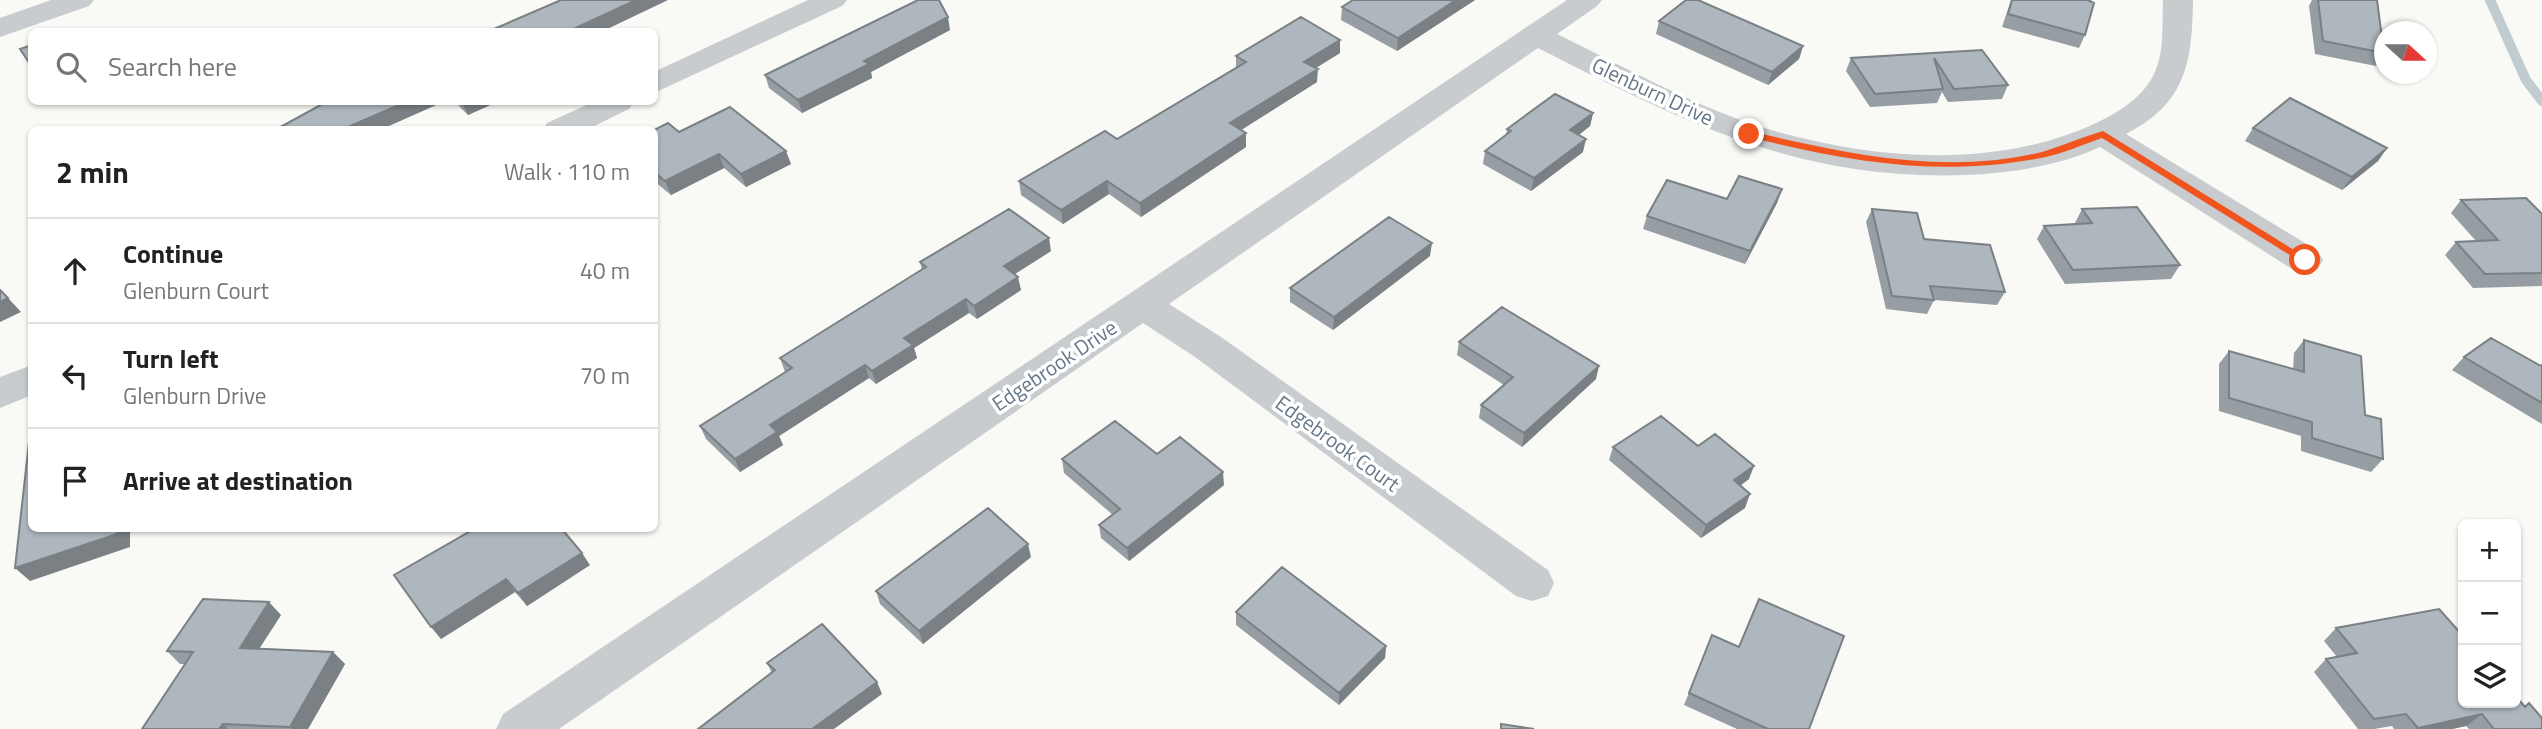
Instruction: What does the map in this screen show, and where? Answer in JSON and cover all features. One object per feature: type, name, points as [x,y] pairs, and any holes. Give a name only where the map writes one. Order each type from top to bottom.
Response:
[{"type":"street","points":[[0,28],[79,0]]},
{"type":"street","points":[[658,82],[832,0]]},
{"type":"street","name":"Edgebrook Drive","points":[[520,729],[1587,0]]},
{"type":"street","name":"Glenburn Drive","points":[[1536,36],[1706,117],[1749,134],[1844,156],[1903,163],[1953,165],[2000,162],[2043,155],[2103,134],[2131,118],[2147,103],[2169,74],[2177,51],[2178,0]]},
{"type":"street","points":[[567,126],[612,105]]},
{"type":"street","points":[[2103,134],[2305,260]]},
{"type":"street","name":"Edgebrook Court","points":[[1143,305],[1208,347],[1532,583]]},
{"type":"street","points":[[0,393],[28,381]]},
{"type":"building","points":[[561,0],[636,0],[576,28],[496,28]]},
{"type":"building","points":[[918,0],[939,0],[948,17],[864,61],[869,64],[798,100],[765,75]]},
{"type":"building","points":[[1353,0],[1456,0],[1398,38],[1342,7]]},
{"type":"building","points":[[1686,0],[1698,0],[1803,46],[1772,72],[1659,21]]},
{"type":"building","points":[[2012,0],[2088,0],[2094,3],[2085,35],[2008,14]]},
{"type":"building","points":[[2318,0],[2377,0],[2380,21],[2374,21],[2374,51],[2323,41]]},
{"type":"building","points":[[1301,17],[1340,40],[1304,62],[1318,69],[1230,123],[1246,133],[1140,203],[1107,181],[1061,210],[1019,181],[1105,131],[1117,139],[1246,62],[1236,56]]},
{"type":"building","points":[[28,46],[28,61],[20,49]]},
{"type":"building","points":[[1982,50],[2008,85],[1954,89],[1934,58],[1943,89],[1875,94],[1851,58]]},
{"type":"building","points":[[1555,94],[1593,113],[1570,130],[1586,139],[1534,178],[1485,151],[1511,131],[1507,129]]},
{"type":"building","points":[[2290,98],[2387,148],[2352,177],[2253,128]]},
{"type":"building","points":[[321,105],[399,105],[350,126],[282,126]]},
{"type":"building","points":[[730,107],[786,151],[741,174],[719,154],[665,181],[658,175],[658,128],[668,123],[679,132]]},
{"type":"building","points":[[1739,176],[1782,189],[1750,251],[1647,216],[1667,180],[1727,199]]},
{"type":"building","points":[[2526,198],[2542,214],[2542,273],[2485,274],[2456,242],[2498,240],[2461,200]]},
{"type":"building","points":[[2137,207],[2180,265],[2073,270],[2044,226],[2092,223],[2082,209]]},
{"type":"building","points":[[1009,209],[1049,238],[1004,266],[1018,277],[974,306],[966,299],[904,338],[913,345],[872,371],[865,365],[770,425],[777,432],[735,459],[700,426],[792,368],[780,358],[926,267],[920,262]]},
{"type":"building","points":[[1872,209],[1917,213],[1924,239],[1990,245],[2005,292],[1930,286],[1934,300],[1892,296]]},
{"type":"building","points":[[1389,217],[1432,243],[1334,317],[1290,288]]},
{"type":"building","points":[[0,290],[8,298],[0,302]]},
{"type":"building","points":[[1502,307],[1599,366],[1524,433],[1481,405],[1513,377],[1459,342]]},
{"type":"building","points":[[2491,338],[2542,365],[2542,403],[2464,357]]},
{"type":"building","points":[[2304,340],[2361,356],[2365,415],[2381,419],[2383,459],[2312,438],[2312,422],[2229,398],[2229,351],[2304,372]]},
{"type":"building","points":[[1661,416],[1698,446],[1715,434],[1754,466],[1734,480],[1750,494],[1706,525],[1613,447]]},
{"type":"building","points":[[1115,421],[1157,454],[1180,437],[1223,472],[1127,548],[1099,525],[1120,509],[1062,459]]},
{"type":"building","points":[[28,451],[28,532],[117,534],[15,568]]},
{"type":"building","points":[[988,508],[1028,544],[919,631],[876,591]]},
{"type":"building","points":[[469,532],[564,532],[582,553],[518,593],[506,579],[431,627],[394,575]]},
{"type":"building","points":[[1282,567],[1386,646],[1339,693],[1236,612]]},
{"type":"building","points":[[203,599],[269,602],[240,648],[333,652],[290,727],[223,724],[219,729],[142,729],[193,652],[167,651]]},
{"type":"building","points":[[1759,599],[1844,636],[1809,729],[1768,729],[1689,693],[1712,635],[1739,647]]},
{"type":"building","points":[[2439,609],[2458,630],[2458,708],[2521,708],[2521,702],[2525,707],[2529,703],[2542,718],[2542,729],[2494,729],[2482,714],[2418,728],[2406,714],[2374,719],[2326,659],[2357,653],[2336,628]]},
{"type":"building","points":[[822,624],[877,682],[812,729],[698,729],[775,670],[767,663]]},
{"type":"building","points":[[1501,724],[1534,729],[1501,729]]},
{"type":"waterway","points":[[2490,0],[2526,80],[2542,101]]},
{"type":"route","points":[[1749,134],[1844,156],[1903,163],[1953,165],[2000,162],[2043,155],[2081,144],[2103,134],[2305,260]]}]
